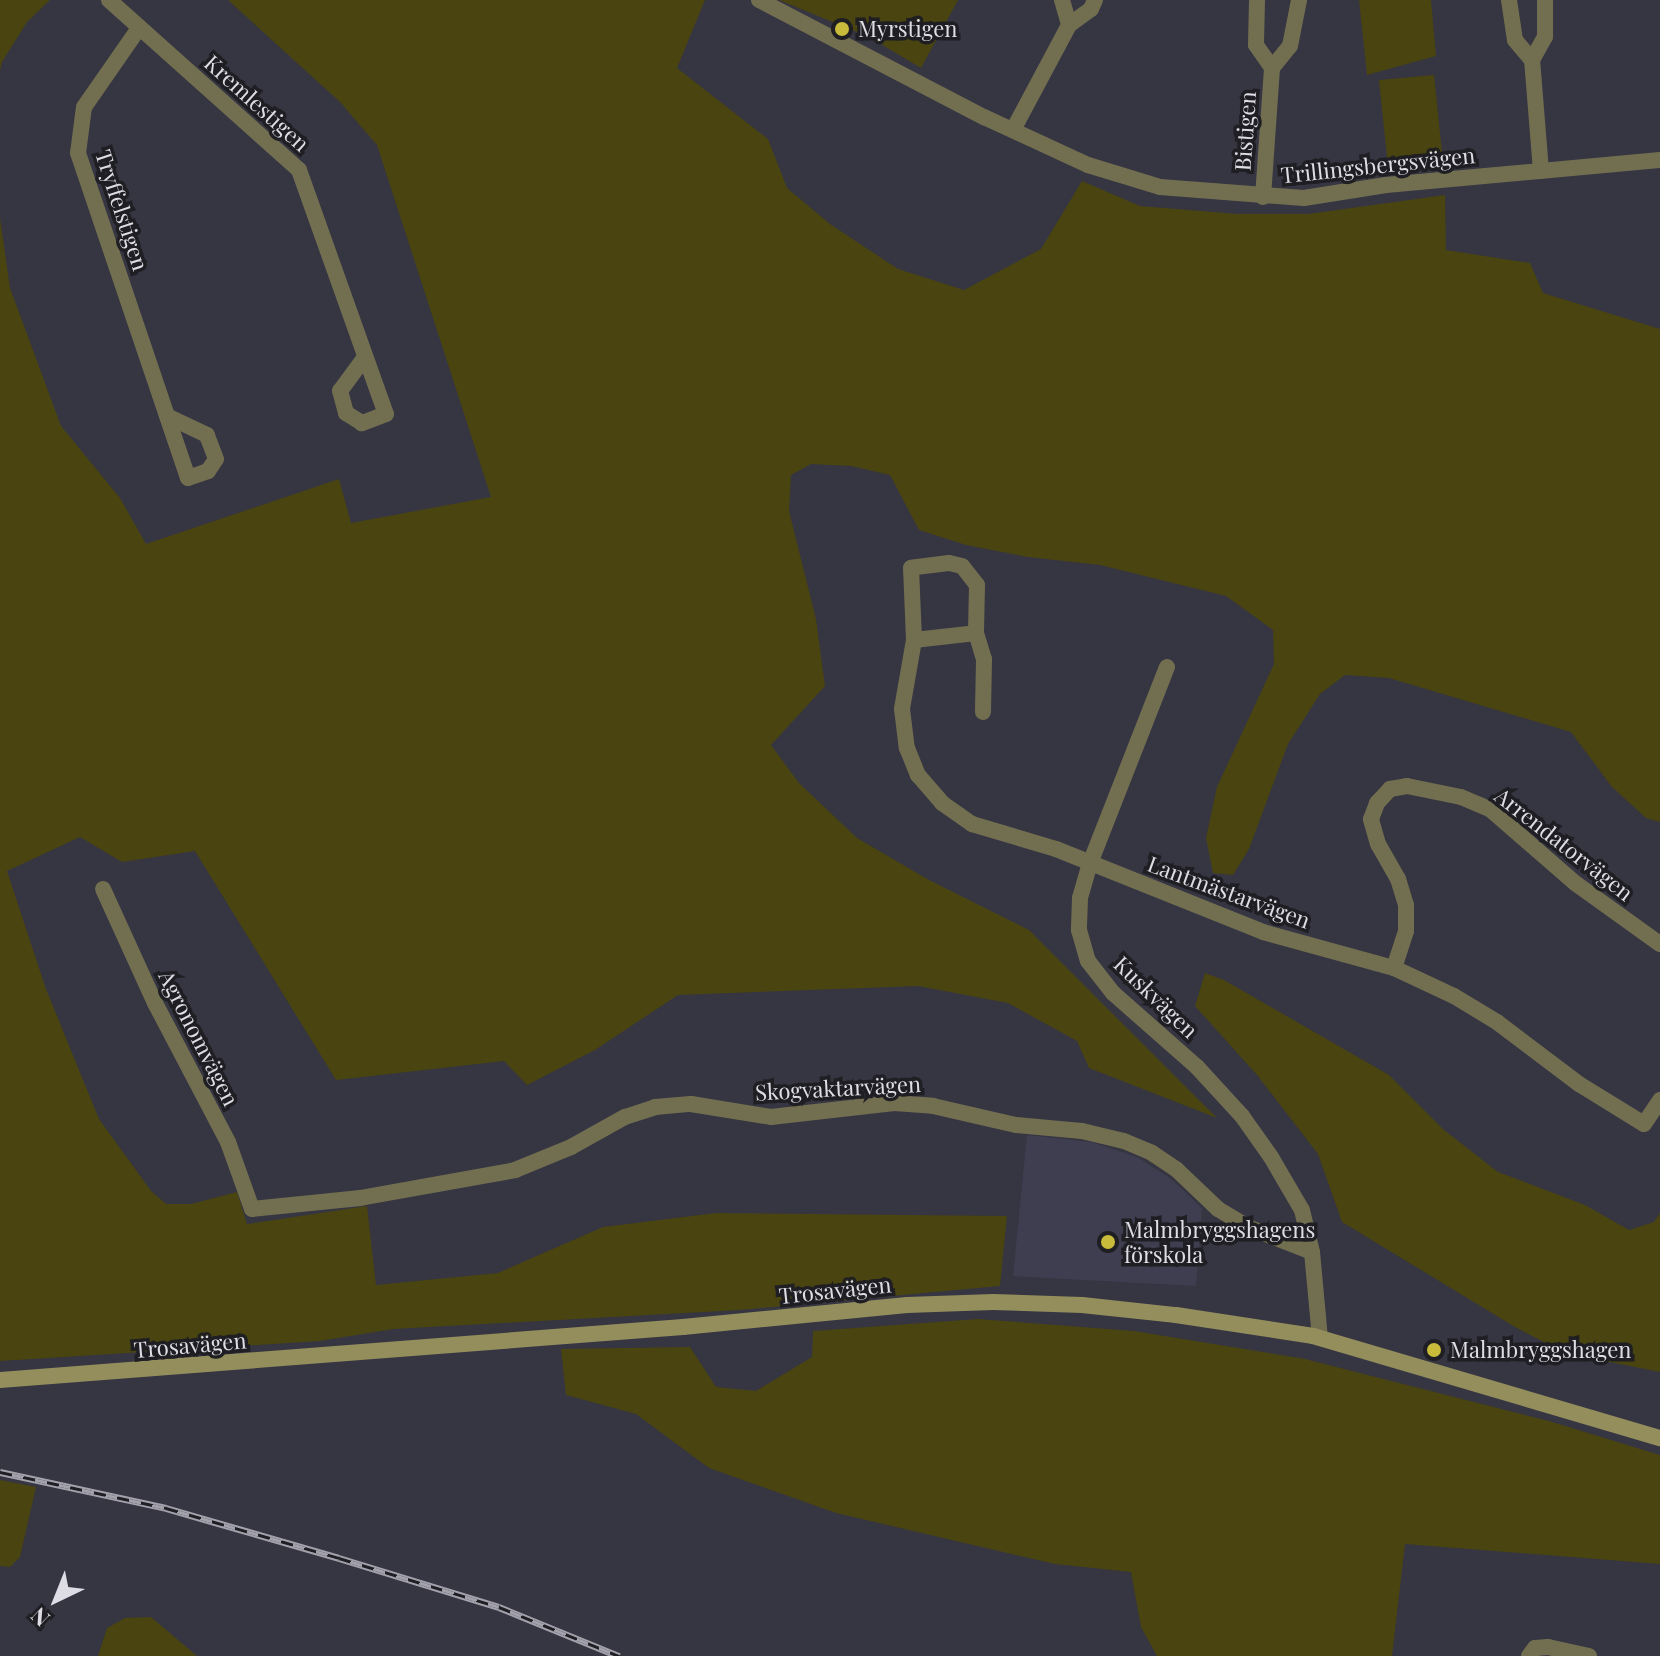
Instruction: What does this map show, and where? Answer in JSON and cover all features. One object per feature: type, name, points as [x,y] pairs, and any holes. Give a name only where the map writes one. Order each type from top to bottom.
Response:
[{"type":"main road","name":"Trosavägen","points":[[0,1380],[683,1327],[907,1305],[993,1302],[1082,1305],[1176,1315],[1320,1338],[1660,1438]]},
{"type":"street","name":"Kremlestigen","points":[[109,0],[299,170],[365,357]]},
{"type":"street","name":"Trillingsbergsvägen","points":[[759,0],[1088,165],[1160,187],[1304,198],[1386,185],[1660,160]]},
{"type":"street","points":[[1062,0],[1069,25]]},
{"type":"street","points":[[1013,130],[1069,25],[1091,9],[1095,0]]},
{"type":"street","name":"Bistigen","points":[[1257,0],[1256,45],[1272,68]]},
{"type":"street","name":"Bistigen","points":[[1263,197],[1272,68],[1290,46],[1299,0]]},
{"type":"street","points":[[1509,0],[1515,40],[1532,60]]},
{"type":"street","points":[[1541,171],[1532,60],[1545,37],[1545,0]]},
{"type":"street","name":"Tryffelstigen","points":[[139,28],[84,107],[78,153],[167,416]]},
{"type":"street","name":"Lantmästarvägen","points":[[983,712],[984,659],[976,633],[977,585],[962,566],[949,563],[911,568],[914,640],[902,709],[907,748],[918,775],[942,803],[972,824],[1056,849],[1263,932],[1394,968],[1454,996],[1497,1022],[1579,1084],[1644,1124],[1660,1100]]},
{"type":"street","points":[[914,640],[976,633]]},
{"type":"street","name":"Kuskvägen","points":[[1167,667],[1090,863],[1080,898],[1079,930],[1088,961],[1113,993],[1197,1067],[1242,1116],[1302,1210],[1312,1252],[1320,1338]]},
{"type":"street","name":"Arrendatorvägen","points":[[1394,968],[1406,931],[1406,905],[1398,879],[1378,844],[1371,819],[1377,803],[1390,789],[1407,786],[1461,797],[1491,810],[1575,883],[1660,944]]},
{"type":"street","name":"Agronomvägen","points":[[103,889],[155,1003],[228,1142],[252,1209]]},
{"type":"street","name":"Skogvaktarvägen","points":[[252,1209],[360,1198],[515,1170],[571,1147],[625,1117],[655,1107],[691,1104],[771,1117],[894,1103],[933,1106],[1016,1125],[1082,1131],[1124,1141],[1152,1153],[1176,1169],[1218,1209],[1250,1228],[1312,1252]]},
{"type":"street","points":[[1529,1656],[1535,1648],[1548,1647],[1589,1656]]},
{"type":"shaded area","points":[[0,0],[50,0],[27,22],[2,62],[0,71]]},
{"type":"shaded area","points":[[228,0],[705,0],[677,68],[768,139],[787,188],[830,224],[898,269],[964,290],[1041,249],[1082,181],[1140,206],[1238,214],[1308,214],[1445,195],[1446,250],[1530,263],[1543,293],[1660,329],[1660,822],[1646,818],[1612,787],[1571,732],[1389,678],[1345,675],[1320,694],[1288,744],[1249,849],[1233,875],[1213,873],[1206,838],[1217,787],[1274,664],[1273,630],[1226,596],[1100,565],[1028,557],[966,545],[919,530],[890,475],[851,466],[811,464],[791,475],[789,511],[816,619],[825,686],[771,745],[799,783],[857,838],[929,880],[1029,930],[1217,1118],[1089,1068],[1077,1041],[1008,1003],[918,986],[678,995],[595,1050],[527,1085],[504,1061],[336,1080],[195,851],[122,862],[80,837],[7,871],[46,989],[99,1119],[151,1191],[166,1204],[191,1204],[237,1192],[247,1224],[367,1206],[376,1285],[498,1273],[603,1227],[716,1213],[1007,1216],[1000,1286],[740,1310],[393,1329],[320,1341],[0,1361],[0,218],[10,288],[61,426],[120,498],[146,544],[339,479],[351,523],[491,497],[377,145],[340,102]]},
{"type":"shaded area","points":[[779,0],[958,0],[921,68],[869,37]]},
{"type":"shaded area","points":[[1359,0],[1431,0],[1436,56],[1367,75]]},
{"type":"shaded area","points":[[1434,75],[1443,162],[1388,167],[1379,80]]},
{"type":"shaded area","points":[[1205,973],[1224,980],[1389,1075],[1444,1130],[1498,1172],[1585,1205],[1629,1230],[1654,1222],[1660,1213],[1660,1372],[1565,1353],[1515,1327],[1342,1222],[1318,1154],[1257,1075],[1195,1006]]},
{"type":"shaded area","name":"Malmbryggshagens förskola","points":[[1027,1135],[1091,1142],[1137,1157],[1171,1179],[1202,1208],[1196,1286],[1013,1276]]},
{"type":"shaded area","points":[[978,1319],[1134,1331],[1305,1359],[1549,1421],[1660,1455],[1660,1564],[1405,1544],[1392,1656],[1157,1656],[1141,1627],[1131,1572],[1055,1564],[836,1513],[709,1468],[636,1414],[566,1395],[561,1349],[690,1347],[716,1387],[756,1391],[812,1357],[813,1331]]},
{"type":"shaded area","points":[[0,1480],[36,1487],[20,1557],[10,1567],[0,1566]]},
{"type":"shaded area","points":[[151,1617],[197,1656],[98,1656],[107,1628],[125,1618]]},
{"type":"railway","points":[[0,1472],[166,1508],[339,1558],[499,1607],[619,1656]]},
{"type":"place","name":"Myrstigen","points":[[842,29]]},
{"type":"place","name":"Malmbryggshagens förskola","points":[[1108,1242]]},
{"type":"place","name":"Malmbryggshagen","points":[[1434,1350]]}]
